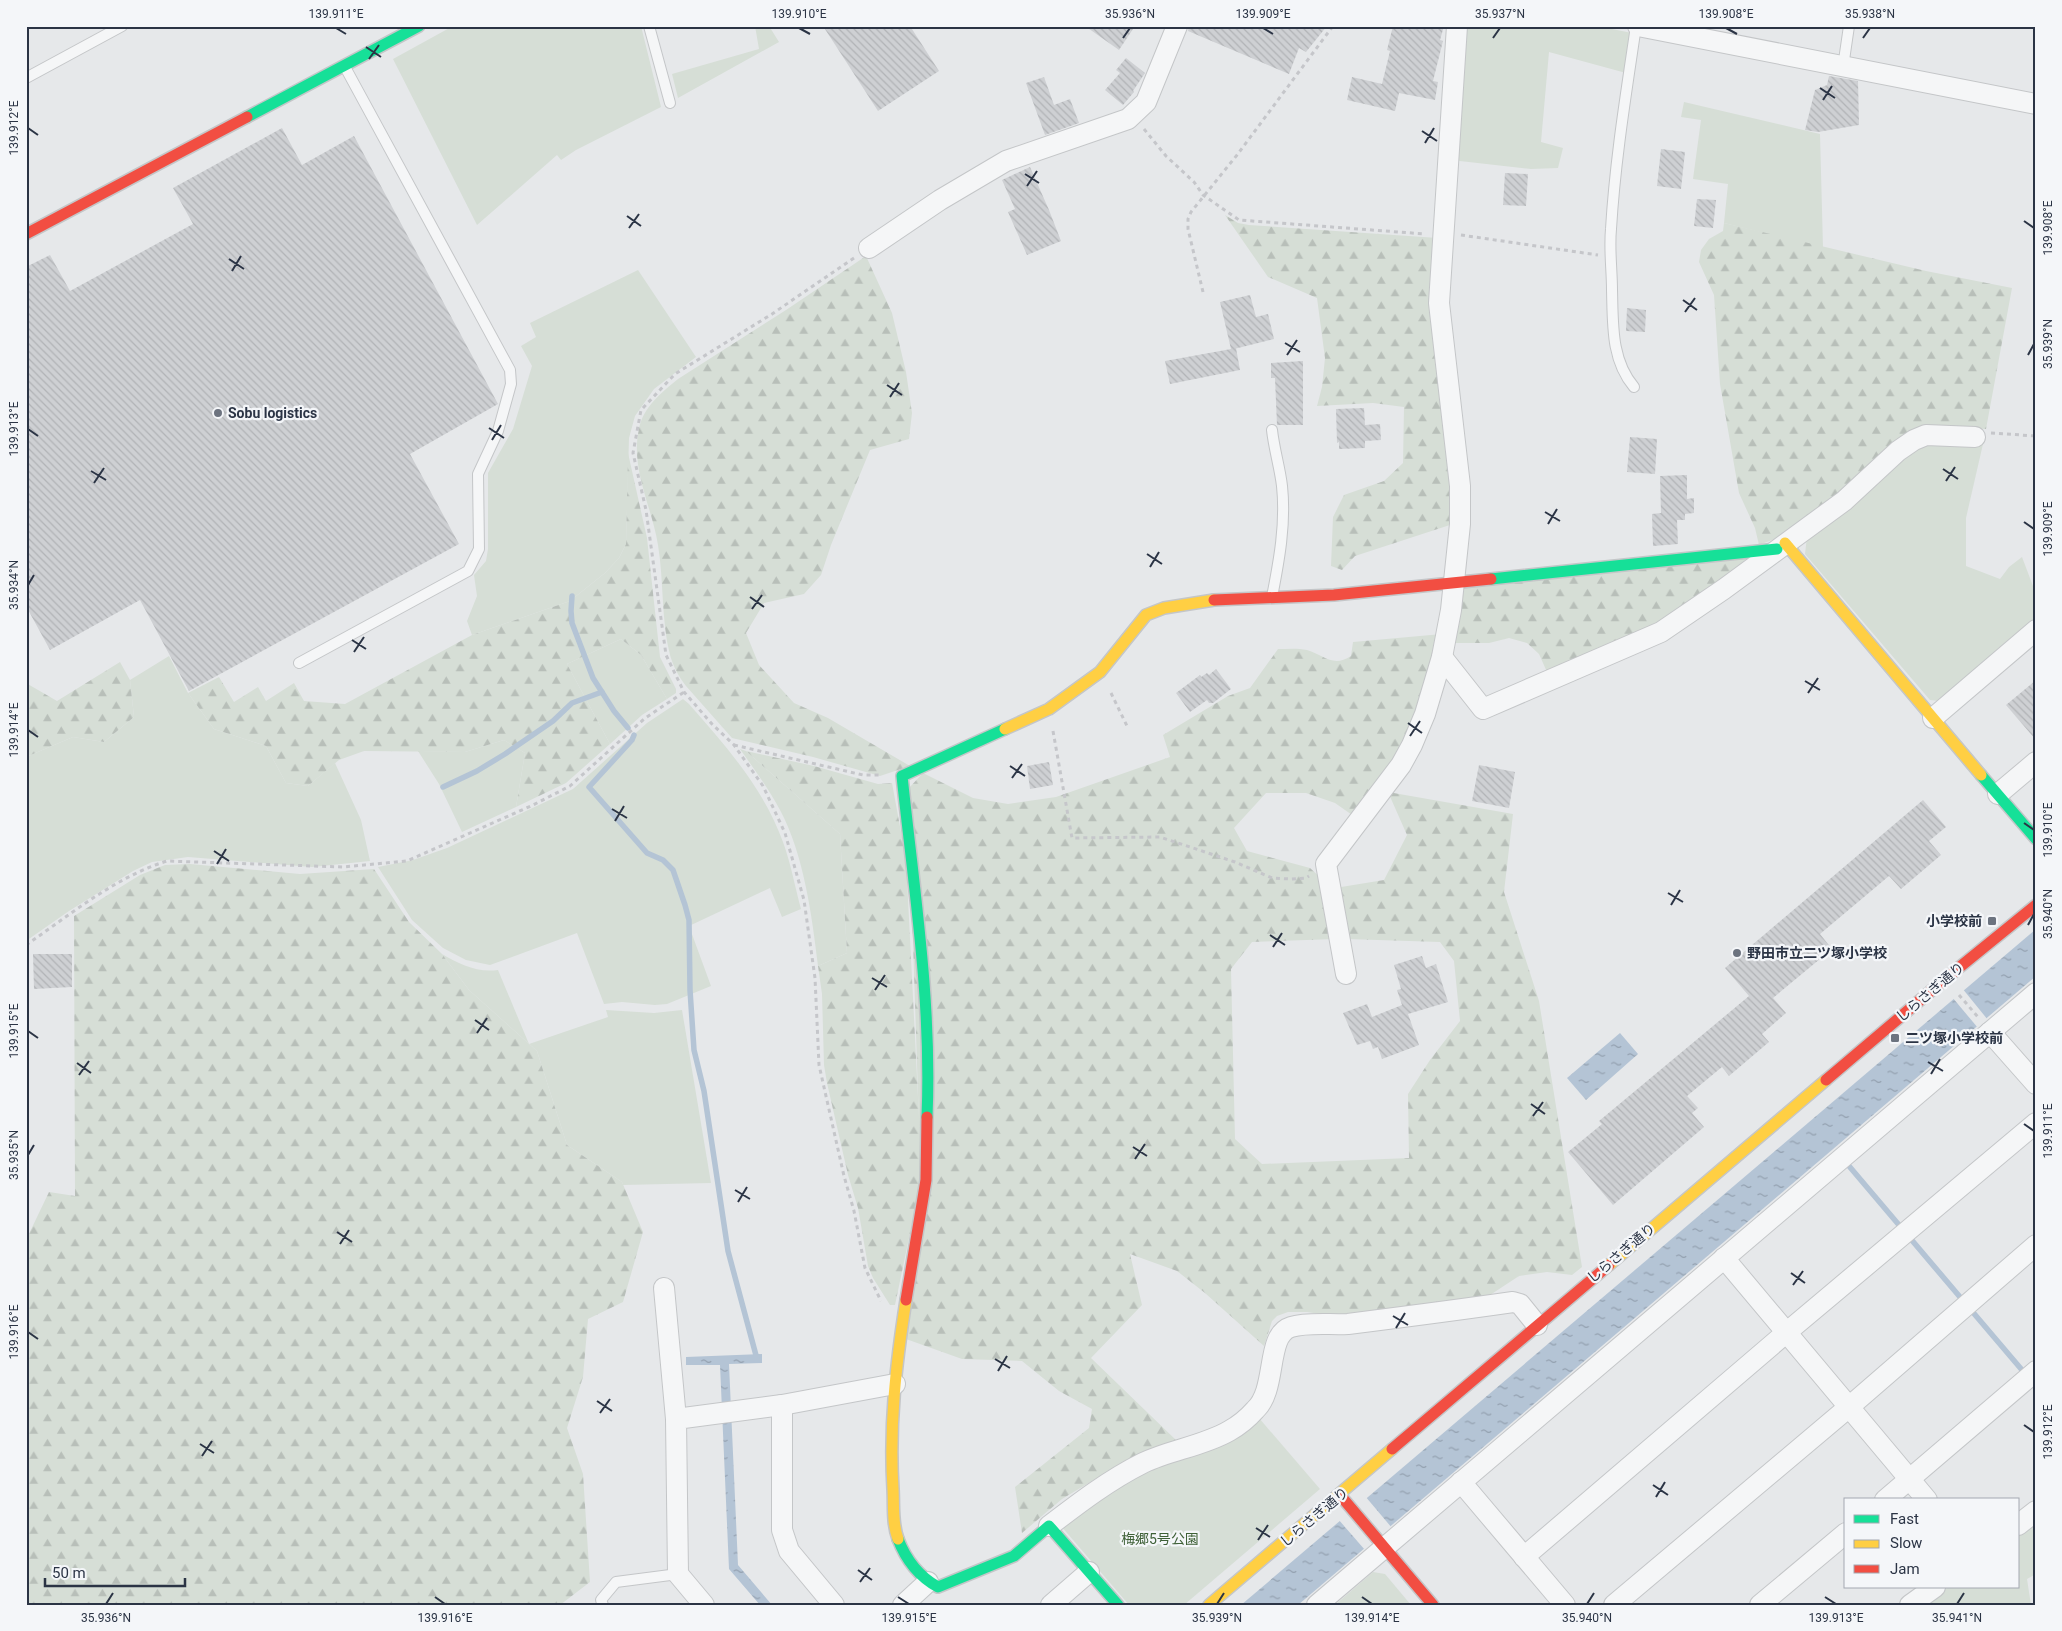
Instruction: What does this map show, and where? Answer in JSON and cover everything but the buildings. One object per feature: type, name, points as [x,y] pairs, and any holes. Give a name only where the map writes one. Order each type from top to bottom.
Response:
[{"type":"street","points":[[26,234],[419,26]]},
{"type":"street","points":[[870,248],[940,200],[1006,160],[1128,119],[1146,102],[1177,26]]},
{"type":"street","points":[[1346,974],[1326,864],[1404,758],[1425,714],[1442,657],[1451,610],[1460,524],[1460,486],[1439,303],[1456,26]]},
{"type":"street","points":[[1637,26],[2036,104]]},
{"type":"street","points":[[1442,657],[1482,709],[1661,632],[1724,589],[1844,501],[1898,451],[1914,440],[1926,436],[1975,437]]},
{"type":"street","points":[[1537,1324],[1520,1304],[1513,1302],[1420,1316],[1335,1325],[1291,1327],[1282,1333],[1276,1341],[1266,1396],[1258,1408],[1228,1432],[1144,1463],[1097,1490],[1048,1526],[1014,1556],[938,1587],[928,1582],[911,1566],[896,1535],[889,1464],[902,1321],[926,1177],[928,1050],[923,952],[910,856],[902,776],[1049,709],[1100,672],[1146,615],[1164,608],[1208,600],[1334,595],[1781,546]]},
{"type":"street","points":[[1781,546],[1933,718],[2036,839]]},
{"type":"street","points":[[1933,718],[2036,630]]},
{"type":"street","points":[[1998,794],[2036,762]]},
{"type":"street","name":"しらさぎ通り","points":[[1209,1605],[1937,985],[2036,905]]},
{"type":"street","points":[[1317,1605],[1381,1543],[1460,1482],[1724,1258],[1987,1028],[2036,993]]},
{"type":"street","points":[[1987,1028],[2036,1084]]},
{"type":"street","points":[[1524,1557],[1786,1332],[2036,1123]]},
{"type":"street","points":[[1614,1605],[1849,1407],[2036,1245]]},
{"type":"street","points":[[1724,1258],[1924,1498]]},
{"type":"street","points":[[664,1288],[676,1419],[678,1574],[704,1605]]},
{"type":"street","points":[[1887,1498],[2036,1371]]},
{"type":"street","points":[[676,1419],[782,1405],[895,1384]]},
{"type":"street","points":[[782,1405],[782,1530],[789,1551],[834,1605]]},
{"type":"street","points":[[1460,1482],[1565,1605]]},
{"type":"street","points":[[1340,1495],[1433,1605]]},
{"type":"street","points":[[2020,1523],[2036,1511]]},
{"type":"street","points":[[1048,1526],[1118,1605]]},
{"type":"street","points":[[1760,1605],[1844,1535]]},
{"type":"street","points":[[1050,1605],[1089,1572]]},
{"type":"street","points":[[903,1605],[928,1582]]},
{"type":"street","points":[[1910,1605],[1934,1588]]},
{"type":"lane","points":[[26,78],[122,26]]},
{"type":"lane","points":[[649,26],[670,103]]},
{"type":"lane","points":[[1634,387],[1626,378],[1619,364],[1614,338],[1611,231],[1620,134],[1637,26]]},
{"type":"lane","points":[[1843,67],[1849,26]]},
{"type":"lane","points":[[299,662],[468,571],[479,548],[478,474],[498,431],[511,384],[510,370],[344,66]]},
{"type":"lane","points":[[1272,430],[1282,485],[1283,518],[1280,558],[1272,598]]},
{"type":"lane","points":[[603,1605],[600,1600],[616,1582],[678,1574]]},
{"type":"path","points":[[1203,292],[1188,229],[1188,219],[1203,195],[1237,155],[1333,26]]},
{"type":"path","points":[[1133,114],[1166,156],[1194,182],[1203,195],[1239,220],[1443,234],[1611,257]]},
{"type":"path","points":[[870,248],[772,314],[675,374],[641,410],[633,453],[646,510],[666,655],[684,692],[734,745],[763,786],[785,833],[804,900],[815,978],[819,1065],[844,1176],[854,1211],[865,1268],[883,1305],[902,1321]]},
{"type":"path","points":[[1975,437],[1984,433],[2036,436]]},
{"type":"path","points":[[1100,672],[1128,728]]},
{"type":"path","points":[[26,945],[113,886],[144,868],[167,862],[342,867],[407,861],[533,805],[570,786],[644,719],[684,692]]},
{"type":"path","points":[[1049,709],[1072,838],[1160,837],[1235,862],[1272,878],[1306,878],[1326,864]]},
{"type":"path","points":[[734,745],[863,775],[902,776]]},
{"type":"path","points":[[1956,992],[1987,1028]]},
{"type":"green space","points":[[453,26],[641,26],[661,107],[576,150],[561,160],[557,155],[477,225],[393,59]]},
{"type":"green space","points":[[755,26],[769,26],[779,42],[678,98],[672,74],[759,49]]},
{"type":"green space","points":[[1462,26],[1597,26],[1632,33],[1626,73],[1549,52],[1541,142],[1563,148],[1558,168],[1531,169],[1451,160]]},
{"type":"green space","points":[[1684,102],[1820,134],[1823,248],[1724,223],[1728,184],[1693,179],[1701,120],[1681,117]]},
{"type":"green space","points":[[1225,215],[1238,223],[1249,225],[1438,238],[1456,523],[1355,556],[1342,570],[1331,566],[1333,517],[1344,495],[1384,481],[1403,463],[1404,407],[1373,403],[1317,406],[1322,387],[1325,358],[1317,298],[1268,277]]},
{"type":"green space","points":[[1724,223],[1926,271],[2012,288],[1986,429],[1925,425],[1906,433],[1881,459],[1817,510],[1780,537],[1759,545],[1755,528],[1739,493],[1720,384],[1714,295],[1699,262],[1701,250],[1709,239],[1723,231]]},
{"type":"green space","points":[[866,256],[892,313],[906,372],[912,413],[909,439],[870,450],[831,545],[821,575],[804,594],[764,603],[746,633],[759,665],[794,703],[828,718],[910,766],[880,776],[813,757],[732,738],[686,686],[673,663],[667,642],[658,545],[639,473],[637,458],[637,444],[641,421],[649,407],[666,389],[678,379]]},
{"type":"green space","points":[[638,270],[696,357],[654,389],[635,416],[629,438],[626,544],[619,558],[605,573],[570,601],[472,635],[467,621],[477,596],[474,575],[486,561],[488,549],[488,473],[513,429],[532,366],[521,346],[536,337],[530,323]]},
{"type":"green space","points":[[1926,442],[1983,444],[1966,518],[1966,566],[2000,579],[2009,567],[2022,557],[2036,594],[2036,619],[1939,701],[1930,700],[1805,554],[1807,537]]},
{"type":"green space","points":[[628,453],[647,538],[660,657],[676,689],[676,693],[667,699],[641,655],[621,639],[567,664],[610,744],[566,783],[516,807],[525,753],[504,740],[465,752],[364,751],[339,760],[308,786],[286,783],[266,746],[214,729],[188,693],[219,677],[234,702],[258,687],[266,701],[294,683],[304,701],[345,704],[472,635],[570,601],[605,573],[619,558],[626,544]]},
{"type":"green space","points":[[1751,555],[1731,572],[1656,623],[1547,672],[1539,654],[1527,643],[1509,638],[1489,643],[1450,643],[1458,586]]},
{"type":"green space","points":[[1442,634],[1409,742],[1355,817],[1335,803],[1306,793],[1266,793],[1234,828],[1247,851],[1310,868],[1322,879],[1336,939],[1252,942],[1231,969],[1235,1139],[1262,1164],[1409,1158],[1408,1094],[1430,1060],[1460,1021],[1454,961],[1440,942],[1346,939],[1335,888],[1384,880],[1407,835],[1388,792],[1513,814],[1504,892],[1539,1001],[1582,1267],[1572,1275],[1547,1272],[1519,1276],[1487,1297],[1333,1316],[1307,1312],[1288,1312],[1277,1316],[1272,1321],[1264,1346],[1205,1293],[1177,1271],[1130,1254],[1142,1305],[1091,1358],[1177,1441],[1112,1469],[1062,1499],[1022,1533],[1015,1487],[1089,1428],[1092,1409],[1059,1391],[1022,1361],[962,1359],[906,1339],[922,1217],[908,789],[923,773],[973,798],[1008,804],[1056,797],[1170,757],[1163,735],[1228,696],[1250,688],[1278,649],[1307,650],[1334,661],[1339,661],[1351,656],[1353,642]]},
{"type":"green space","points":[[621,639],[641,655],[667,699],[642,715],[610,744],[567,664]]},
{"type":"green space","points":[[169,656],[188,693],[214,729],[266,746],[286,783],[308,786],[335,763],[361,820],[370,861],[312,867],[188,857],[152,862],[133,871],[69,911],[26,941],[26,757],[73,737],[104,742],[134,717],[130,680]]},
{"type":"green space","points":[[120,662],[130,680],[134,717],[104,742],[73,737],[26,757],[26,683],[57,701]]},
{"type":"green space","points":[[683,699],[730,752],[766,804],[786,850],[801,909],[782,917],[770,888],[689,926],[711,986],[667,1004],[655,1005],[622,1002],[604,1004],[577,933],[490,965],[466,960],[443,948],[412,920],[378,867],[413,860],[447,848],[573,789],[647,723]]},
{"type":"green space","points":[[504,740],[525,753],[516,807],[462,832],[439,784],[418,751],[465,752]]},
{"type":"green space","points":[[740,749],[746,751],[840,834],[847,953],[818,966],[806,886],[795,846],[776,802]]},
{"type":"green space","points":[[746,751],[814,766],[878,784],[892,783],[906,859],[922,1176],[895,1305],[890,1305],[873,1278],[868,1266],[858,1208],[848,1175],[824,1065],[822,994],[818,966],[847,953],[840,834]]},
{"type":"green space","points":[[190,864],[300,874],[374,869],[409,922],[442,954],[469,990],[537,1051],[567,1145],[622,1182],[643,1232],[623,1302],[588,1319],[583,1377],[567,1428],[583,1474],[590,1582],[560,1605],[26,1605],[26,1240],[49,1192],[75,1196],[74,916],[140,875],[165,865]]},
{"type":"green space","points":[[442,954],[476,969],[498,970],[529,1044],[469,990]]},
{"type":"green space","points":[[606,1010],[654,1013],[682,1010],[711,1183],[623,1185],[622,1182],[567,1145],[537,1051],[529,1044],[608,1017]]},
{"type":"green space","name":"梅郷5号公園","points":[[1259,1418],[1320,1489],[1184,1605],[1129,1605],[1061,1526],[1109,1491]]},
{"type":"green space","points":[[2036,1522],[2036,1574],[2027,1579],[2031,1605],[1924,1605],[1947,1588],[2020,1588],[2020,1534]]},
{"type":"green space","points":[[1373,1572],[1385,1574],[1411,1605],[1335,1605]]},
{"type":"water","points":[[2036,929],[2036,976],[1298,1605],[1241,1605]]},
{"type":"water","points":[[1620,1033],[1638,1054],[1586,1100],[1567,1078]]},
{"type":"water","points":[[762,1354],[762,1363],[729,1364],[738,1565],[772,1605],[760,1605],[729,1569],[720,1365],[686,1365],[686,1357]]},
{"type":"pier","points":[[1962,988],[1988,1020],[1978,1028],[1952,997]]},
{"type":"pier","points":[[1365,1496],[1392,1528],[1365,1550],[1338,1519]]},
{"type":"waterway","points":[[572,596],[572,623],[593,678],[614,711],[628,728]]},
{"type":"waterway","points":[[443,787],[477,771],[505,754],[553,721],[572,703],[602,692]]},
{"type":"waterway","points":[[634,735],[632,740],[589,787],[647,853],[663,860],[673,870],[685,905],[689,920],[690,990],[694,1050],[704,1091],[728,1251],[757,1359],[755,1359]]},
{"type":"waterway","points":[[1849,1166],[1899,1225]]},
{"type":"waterway","points":[[1910,1238],[1960,1297]]},
{"type":"waterway","points":[[1971,1310],[2022,1370]]},
{"type":"traffic: fast","points":[[247,117],[419,26]]},
{"type":"traffic: fast","points":[[1491,579],[1777,549]]},
{"type":"traffic: fast","points":[[927,1117],[927,1031],[921,946],[902,776],[1005,729]]},
{"type":"traffic: fast","points":[[1981,775],[2036,839]]},
{"type":"traffic: fast","points":[[898,1539],[914,1567],[924,1578],[938,1587],[1014,1556],[1049,1526],[1118,1605]]},
{"type":"traffic: slow","points":[[1785,543],[1981,775]]},
{"type":"traffic: slow","points":[[1005,729],[1049,709],[1100,672],[1146,615],[1164,608],[1214,600]]},
{"type":"traffic: slow","points":[[1609,1265],[1826,1080]]},
{"type":"traffic: slow","points":[[898,1539],[894,1514],[892,1441],[896,1371],[906,1300]]},
{"type":"traffic: slow","points":[[1209,1605],[1392,1449]]},
{"type":"traffic: jam","points":[[26,234],[247,117]]},
{"type":"traffic: jam","points":[[1214,600],[1334,595],[1491,579]]},
{"type":"traffic: jam","points":[[1826,1080],[2036,905]]},
{"type":"traffic: jam","points":[[906,1300],[926,1180],[927,1117]]},
{"type":"traffic: jam","points":[[1392,1449],[1609,1265]]},
{"type":"traffic: jam","points":[[1340,1495],[1433,1605]]},
{"type":"place","name":"Sobu logistics","points":[[218,413]]},
{"type":"place","name":"小学校前","points":[[1992,921]]},
{"type":"place","name":"野田市立二ツ塚小学校","points":[[1737,953]]},
{"type":"place","name":"二ツ塚小学校前","points":[[1895,1038]]}]
